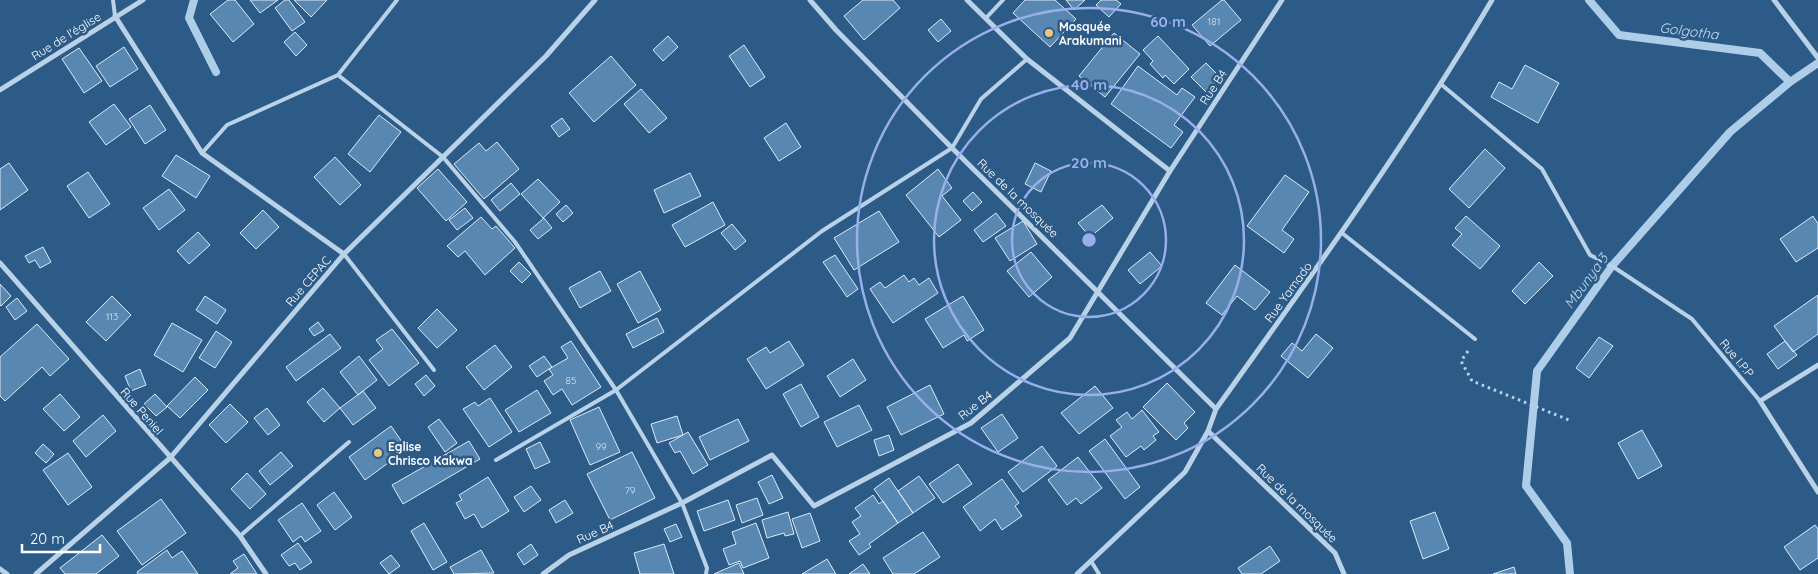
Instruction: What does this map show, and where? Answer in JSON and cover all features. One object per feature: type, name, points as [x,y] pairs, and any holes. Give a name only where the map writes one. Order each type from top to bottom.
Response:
[{"type":"street","name":"Rue de l'église","points":[[0,90],[143,0]]},
{"type":"street","name":"Rue CEPAC","points":[[36,574],[170,458],[344,254],[546,56],[596,0]]},
{"type":"street","name":"Rue de la mosquée","points":[[810,0],[836,30],[952,148],[1216,409]]},
{"type":"street","points":[[967,0],[1028,58],[1170,171]]},
{"type":"street","name":"Rue B4","points":[[543,574],[569,554],[682,504],[772,456],[814,506],[971,423],[1070,338],[1170,171],[1282,0]]},
{"type":"street","name":"Rue Yamado","points":[[1077,574],[1185,472],[1208,431],[1216,409],[1342,233],[1442,85],[1492,0]]},
{"type":"street","points":[[1774,0],[1818,58]]},
{"type":"street","points":[[115,16],[202,153],[344,254]]},
{"type":"street","name":"Rue Peniel","points":[[0,263],[240,536],[266,574]]},
{"type":"street","points":[[1760,401],[1818,365]]},
{"type":"street","name":"Rue I.P.P","points":[[1760,401],[1818,492]]},
{"type":"street","name":"Rue de la mosquée","points":[[1208,431],[1335,553],[1344,574]]},
{"type":"street","points":[[0,569],[7,574]]},
{"type":"lane","points":[[113,0],[115,16]]},
{"type":"lane","points":[[202,153],[227,125],[338,75],[397,0]]},
{"type":"lane","points":[[986,18],[1003,0]]},
{"type":"lane","points":[[496,460],[616,390],[822,231],[952,148],[981,99],[1028,58]]},
{"type":"lane","points":[[338,75],[443,157],[515,242],[616,390],[682,504],[707,568],[706,574]]},
{"type":"lane","name":"Rue I.P.P","points":[[1442,85],[1542,169],[1590,255],[1612,266],[1692,319],[1760,401]]},
{"type":"lane","points":[[1342,233],[1475,339]]},
{"type":"lane","points":[[344,254],[434,370]]},
{"type":"lane","points":[[240,536],[349,442]]},
{"type":"lane","points":[[1091,561],[1099,574]]},
{"type":"path","points":[[1475,339],[1461,361],[1472,381],[1569,420]]},
{"type":"building","points":[[228,0],[235,0],[254,24],[233,42],[210,14]]},
{"type":"building","points":[[250,0],[278,0],[260,13]]},
{"type":"building","points":[[285,0],[289,0],[305,22],[292,31],[275,8]]},
{"type":"building","points":[[294,0],[327,0],[311,17]]},
{"type":"building","points":[[863,0],[893,0],[900,8],[864,40],[844,16]]},
{"type":"building","name":"Mosquée Arakumani","points":[[1025,0],[1055,0],[1076,19],[1050,47],[1013,13]]},
{"type":"building","points":[[1066,0],[1085,0],[1074,10]]},
{"type":"building","points":[[1101,0],[1116,0],[1121,4],[1109,17],[1096,5]]},
{"type":"building","points":[[1222,0],[1241,20],[1210,46],[1192,25]]},
{"type":"building","points":[[941,19],[951,31],[938,42],[928,30]]},
{"type":"building","points":[[295,32],[307,45],[296,56],[284,42]]},
{"type":"building","points":[[1114,33],[1140,54],[1105,97],[1079,76]]},
{"type":"building","points":[[668,36],[678,47],[663,61],[653,50]]},
{"type":"building","points":[[1158,36],[1189,69],[1174,84],[1165,75],[1163,78],[1150,64],[1153,61],[1143,50]]},
{"type":"building","points":[[744,45],[765,77],[750,87],[729,56]]},
{"type":"building","points":[[124,47],[138,69],[110,87],[96,66]]},
{"type":"building","points":[[79,48],[102,81],[84,93],[62,59]]},
{"type":"building","points":[[611,56],[636,85],[594,122],[569,93]]},
{"type":"building","points":[[1206,63],[1221,78],[1206,92],[1191,77]]},
{"type":"building","points":[[1525,65],[1559,83],[1538,123],[1491,97],[1499,82],[1512,89]]},
{"type":"building","points":[[1138,66],[1177,95],[1182,88],[1195,97],[1174,125],[1183,132],[1171,148],[1111,104]]},
{"type":"building","points":[[641,89],[667,118],[649,133],[624,104]]},
{"type":"building","points":[[114,104],[131,127],[106,145],[89,122]]},
{"type":"building","points":[[150,105],[166,130],[145,144],[129,119]]},
{"type":"building","points":[[379,115],[401,132],[370,172],[348,154]]},
{"type":"building","points":[[562,118],[570,129],[559,137],[551,126]]},
{"type":"building","points":[[786,123],[801,147],[779,161],[764,138]]},
{"type":"building","points":[[497,142],[519,169],[484,199],[454,164],[479,143],[486,151]]},
{"type":"building","points":[[1485,149],[1505,168],[1469,208],[1449,189]]},
{"type":"building","points":[[176,155],[210,176],[196,198],[162,176]]},
{"type":"building","points":[[335,157],[361,185],[340,205],[314,177]]},
{"type":"building","points":[[9,163],[28,190],[0,210],[0,169]]},
{"type":"building","points":[[1035,163],[1051,171],[1041,192],[1025,184]]},
{"type":"building","points":[[438,169],[467,202],[446,221],[417,188]]},
{"type":"building","points":[[938,169],[952,188],[942,196],[961,220],[939,237],[906,195]]},
{"type":"building","points":[[88,172],[110,204],[89,218],[67,186]]},
{"type":"building","points":[[690,173],[701,196],[664,213],[654,190]]},
{"type":"building","points":[[1285,175],[1309,192],[1282,230],[1294,239],[1284,253],[1247,226]]},
{"type":"building","points":[[538,179],[560,202],[543,218],[521,194]]},
{"type":"building","points":[[511,183],[520,194],[500,211],[491,200]]},
{"type":"building","points":[[169,189],[185,210],[159,230],[143,208]]},
{"type":"building","points":[[973,192],[982,202],[972,211],[963,201]]},
{"type":"building","points":[[713,202],[725,225],[685,247],[672,225]]},
{"type":"building","points":[[566,205],[573,213],[563,222],[556,214]]},
{"type":"building","points":[[1102,205],[1113,218],[1090,237],[1078,223]]},
{"type":"building","points":[[465,208],[473,218],[457,230],[449,220]]},
{"type":"building","points":[[263,210],[279,227],[256,249],[240,233]]},
{"type":"building","points":[[879,211],[899,242],[854,270],[834,238]]},
{"type":"building","points":[[996,213],[1006,226],[983,242],[974,230]]},
{"type":"building","points":[[1466,216],[1500,246],[1480,269],[1452,245],[1462,234],[1455,228]]},
{"type":"building","points":[[1813,216],[1818,224],[1818,248],[1796,262],[1780,239]]},
{"type":"building","points":[[481,217],[492,229],[496,226],[515,248],[485,275],[465,251],[458,257],[447,246]]},
{"type":"building","points":[[544,218],[552,228],[538,239],[530,230]]},
{"type":"building","points":[[1023,221],[1037,244],[1010,261],[995,238]]},
{"type":"building","points":[[732,224],[746,241],[735,250],[721,233]]},
{"type":"building","points":[[198,232],[210,245],[189,264],[177,251]]},
{"type":"building","points":[[43,247],[51,262],[40,268],[35,260],[29,263],[25,256]]},
{"type":"building","points":[[1031,252],[1052,277],[1029,297],[1007,271]]},
{"type":"building","points":[[1150,252],[1162,266],[1140,284],[1128,270]]},
{"type":"building","points":[[835,255],[858,289],[847,297],[823,262]]},
{"type":"building","points":[[519,262],[531,274],[522,283],[510,271]]},
{"type":"building","points":[[1539,262],[1553,276],[1525,304],[1512,291]]},
{"type":"building","points":[[1235,265],[1270,292],[1255,310],[1237,296],[1222,315],[1206,303]]},
{"type":"building","points":[[600,271],[611,291],[580,308],[569,288]]},
{"type":"building","points":[[640,271],[661,310],[638,323],[617,284]]},
{"type":"building","points":[[904,275],[909,282],[914,278],[919,285],[929,278],[938,293],[893,323],[870,289],[880,282],[885,288]]},
{"type":"building","points":[[0,284],[11,296],[1,306],[0,305]]},
{"type":"building","points":[[1818,295],[1818,334],[1793,352],[1774,326]]},
{"type":"building","points":[[112,296],[131,315],[106,341],[86,322]]},
{"type":"building","points":[[205,296],[226,310],[217,324],[196,310]]},
{"type":"building","points":[[963,296],[984,330],[967,341],[964,335],[943,348],[925,319]]},
{"type":"building","points":[[17,298],[27,311],[15,320],[6,307]]},
{"type":"building","points":[[437,309],[457,330],[437,348],[418,328]]},
{"type":"building","points":[[657,318],[664,332],[633,348],[626,334]]},
{"type":"building","points":[[318,322],[324,330],[314,336],[309,329]]},
{"type":"building","points":[[172,323],[202,340],[183,372],[154,355]]},
{"type":"building","points":[[37,324],[69,359],[50,376],[42,367],[5,401],[0,396],[0,357]]},
{"type":"building","points":[[392,329],[419,363],[389,386],[369,360],[383,349],[376,340]]},
{"type":"building","points":[[216,331],[232,342],[215,368],[199,358]]},
{"type":"building","points":[[330,334],[341,348],[296,381],[286,367]]},
{"type":"building","points":[[1316,334],[1333,348],[1308,378],[1281,356],[1292,343],[1302,351]]},
{"type":"building","points":[[1599,337],[1613,346],[1589,378],[1576,368]]},
{"type":"building","points":[[571,341],[601,387],[572,405],[562,389],[553,395],[544,381],[553,375],[549,369],[568,358],[561,347]]},
{"type":"building","points":[[789,341],[804,365],[766,389],[747,359],[766,347],[770,353]]},
{"type":"building","points":[[1785,341],[1797,355],[1778,369],[1767,354]]},
{"type":"building","points":[[495,345],[512,367],[484,390],[466,367]]},
{"type":"building","points":[[359,356],[377,380],[358,395],[340,372]]},
{"type":"building","points":[[544,356],[552,367],[537,377],[529,366]]},
{"type":"building","points":[[853,359],[866,380],[840,397],[827,376]]},
{"type":"building","points":[[140,369],[146,385],[131,391],[125,376]]},
{"type":"building","points":[[426,375],[435,386],[424,396],[415,384]]},
{"type":"building","points":[[195,377],[208,390],[180,418],[167,406]]},
{"type":"building","points":[[1167,383],[1195,412],[1184,423],[1188,428],[1176,440],[1143,407]]},
{"type":"building","points":[[801,384],[819,417],[801,427],[783,394]]},
{"type":"building","points":[[930,385],[944,414],[901,435],[887,407]]},
{"type":"building","points":[[1095,386],[1113,408],[1079,434],[1061,413]]},
{"type":"building","points":[[323,388],[340,408],[324,422],[307,402]]},
{"type":"building","points":[[537,390],[551,413],[519,432],[505,410]]},
{"type":"building","points":[[363,391],[376,408],[353,425],[340,408]]},
{"type":"building","points":[[60,394],[80,417],[64,431],[43,409]]},
{"type":"building","points":[[155,394],[167,407],[156,416],[144,404]]},
{"type":"building","points":[[490,398],[512,432],[489,447],[463,409],[475,402],[478,406]]},
{"type":"building","points":[[230,404],[248,422],[226,443],[209,425]]},
{"type":"building","points":[[859,405],[872,430],[837,447],[824,422]]},
{"type":"building","points":[[599,407],[620,452],[590,465],[570,420]]},
{"type":"building","points":[[267,408],[280,425],[268,435],[254,418]]},
{"type":"building","points":[[1142,410],[1159,432],[1153,436],[1156,440],[1144,450],[1141,446],[1126,457],[1110,436],[1122,427],[1116,420],[1127,412],[1132,419]]},
{"type":"building","points":[[1002,414],[1018,438],[998,452],[981,428]]},
{"type":"building","points":[[103,415],[116,431],[86,457],[73,441]]},
{"type":"building","points":[[677,416],[683,435],[657,443],[651,424]]},
{"type":"building","points":[[439,419],[457,443],[445,452],[428,427]]},
{"type":"building","points":[[738,419],[749,441],[710,460],[699,437]]},
{"type":"building","name":"Eglise Chrisco Kakwa","points":[[391,426],[407,449],[365,480],[349,457]]},
{"type":"building","points":[[1642,430],[1662,466],[1638,479],[1618,443]]},
{"type":"building","points":[[688,432],[708,465],[693,474],[680,451],[675,453],[669,443]]},
{"type":"building","points":[[889,435],[894,450],[879,456],[874,440]]},
{"type":"building","points":[[1105,439],[1140,487],[1125,499],[1089,451]]},
{"type":"building","points":[[469,441],[480,459],[403,504],[392,485]]},
{"type":"building","points":[[540,442],[550,462],[535,469],[526,449]]},
{"type":"building","points":[[43,444],[54,454],[46,463],[35,453]]},
{"type":"building","points":[[1042,446],[1057,466],[1023,492],[1008,472]]},
{"type":"building","points":[[281,452],[293,466],[270,485],[259,471]]},
{"type":"building","points":[[632,452],[655,498],[610,520],[587,474]]},
{"type":"building","points":[[68,453],[92,487],[68,505],[43,470]]},
{"type":"building","points":[[1078,457],[1102,488],[1081,504],[1076,498],[1067,505],[1048,480]]},
{"type":"building","points":[[958,464],[972,484],[943,503],[929,484]]},
{"type":"building","points":[[247,473],[266,494],[250,509],[231,489]]},
{"type":"building","points":[[772,475],[783,498],[769,504],[758,482]]},
{"type":"building","points":[[919,476],[935,498],[913,513],[898,491]]},
{"type":"building","points":[[488,477],[509,511],[482,528],[474,514],[465,519],[456,503],[462,500],[459,495]]},
{"type":"building","points":[[889,478],[913,513],[898,523],[874,489]]},
{"type":"building","points":[[1002,479],[1019,503],[1015,506],[1022,516],[1002,530],[995,519],[980,531],[963,507]]},
{"type":"building","points":[[531,486],[541,500],[524,512],[514,497]]},
{"type":"building","points":[[334,492],[352,517],[335,530],[317,505]]},
{"type":"building","points":[[873,495],[879,504],[883,501],[898,523],[869,544],[871,547],[859,555],[849,541],[860,534],[852,522],[861,516],[855,508]]},
{"type":"building","points":[[757,498],[763,515],[742,523],[736,505]]},
{"type":"building","points":[[161,499],[186,533],[142,565],[117,531]]},
{"type":"building","points":[[565,500],[573,513],[556,523],[549,510]]},
{"type":"building","points":[[728,500],[735,520],[704,531],[697,511]]},
{"type":"building","points":[[302,503],[321,531],[305,542],[301,536],[293,542],[278,520]]},
{"type":"building","points":[[788,512],[794,534],[785,536],[784,533],[767,538],[762,520]]},
{"type":"building","points":[[1435,512],[1449,549],[1423,559],[1410,521]]},
{"type":"building","points":[[810,513],[820,541],[802,548],[792,519]]},
{"type":"building","points":[[424,523],[447,562],[433,570],[411,531]]},
{"type":"building","points":[[756,523],[769,558],[743,568],[740,561],[729,565],[723,549],[736,544],[732,532]]},
{"type":"building","points":[[676,524],[682,537],[670,542],[664,529]]},
{"type":"building","points":[[1815,525],[1818,529],[1818,558],[1800,570],[1784,547]]},
{"type":"building","points":[[923,532],[940,557],[914,574],[893,574],[883,558]]},
{"type":"building","points":[[102,535],[119,556],[96,574],[65,574],[60,568]]},
{"type":"building","points":[[298,543],[312,562],[300,570],[295,563],[289,566],[281,555]]},
{"type":"building","points":[[531,544],[538,555],[524,565],[517,554]]},
{"type":"building","points":[[664,544],[674,574],[640,574],[634,553]]},
{"type":"building","points":[[1270,546],[1280,561],[1261,574],[1242,574],[1238,568]]},
{"type":"building","points":[[167,550],[172,558],[182,551],[198,574],[138,574],[137,572]]},
{"type":"building","points":[[481,550],[494,573],[454,574],[450,567]]},
{"type":"building","points":[[244,554],[257,574],[230,574],[238,568],[233,561]]},
{"type":"building","points":[[391,555],[400,566],[389,574],[380,563]]},
{"type":"building","points":[[827,559],[836,574],[802,574]]},
{"type":"building","points":[[739,563],[744,574],[714,574]]},
{"type":"building","points":[[863,564],[870,574],[849,574]]},
{"type":"building","points":[[1514,567],[1516,574],[1493,574]]},
{"type":"waterway","points":[[194,0],[189,18],[216,72]]},
{"type":"waterway","name":"Golgotha","points":[[1589,0],[1619,35],[1760,53],[1790,82]]},
{"type":"waterway","name":"Mbunya 3","points":[[1570,574],[1567,543],[1526,486],[1537,371],[1612,266],[1730,132],[1790,82],[1818,63]]},
{"type":"place","name":"Mosquée Arakumani","points":[[1049,33]]},
{"type":"place","name":"Eglise Chrisco Kakwa","points":[[378,453]]}]
